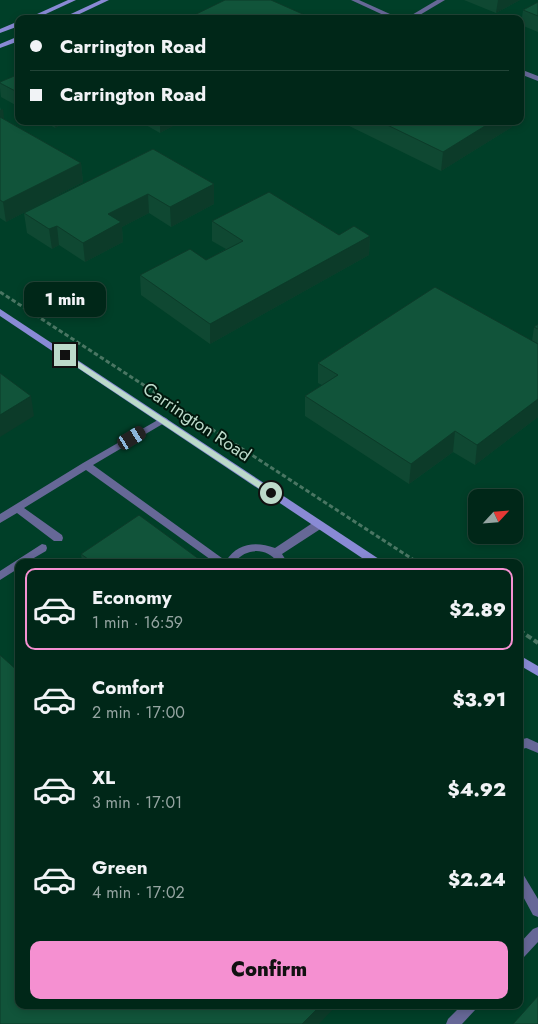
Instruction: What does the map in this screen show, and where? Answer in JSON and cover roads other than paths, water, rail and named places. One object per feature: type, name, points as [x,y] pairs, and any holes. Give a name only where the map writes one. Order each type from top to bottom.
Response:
[{"type":"main road","points":[[38,15],[73,0]]},
{"type":"main road","points":[[72,15],[106,0]]},
{"type":"main road","points":[[0,32],[15,25]]},
{"type":"main road","points":[[0,46],[15,40]]},
{"type":"main road","name":"Carrington Road","points":[[0,312],[369,559]]},
{"type":"main road","points":[[523,662],[538,672]]},
{"type":"street","points":[[354,0],[389,15]]},
{"type":"street","points":[[415,15],[442,0]]},
{"type":"street","points":[[524,73],[538,79]]},
{"type":"street","points":[[0,519],[162,420]]},
{"type":"street","points":[[86,465],[217,559]]},
{"type":"street","points":[[17,508],[58,538]]},
{"type":"street","points":[[276,553],[318,525]]},
{"type":"street","points":[[25,559],[42,548]]},
{"type":"street","points":[[232,559],[236,554],[252,548],[260,548],[276,553],[280,559]]},
{"type":"street","points":[[0,576],[15,566]]},
{"type":"street","points":[[523,744],[527,743],[538,748]]},
{"type":"street","points":[[523,885],[538,912]]},
{"type":"street","points":[[523,949],[538,933]]},
{"type":"street","points":[[453,1024],[467,1009]]}]
